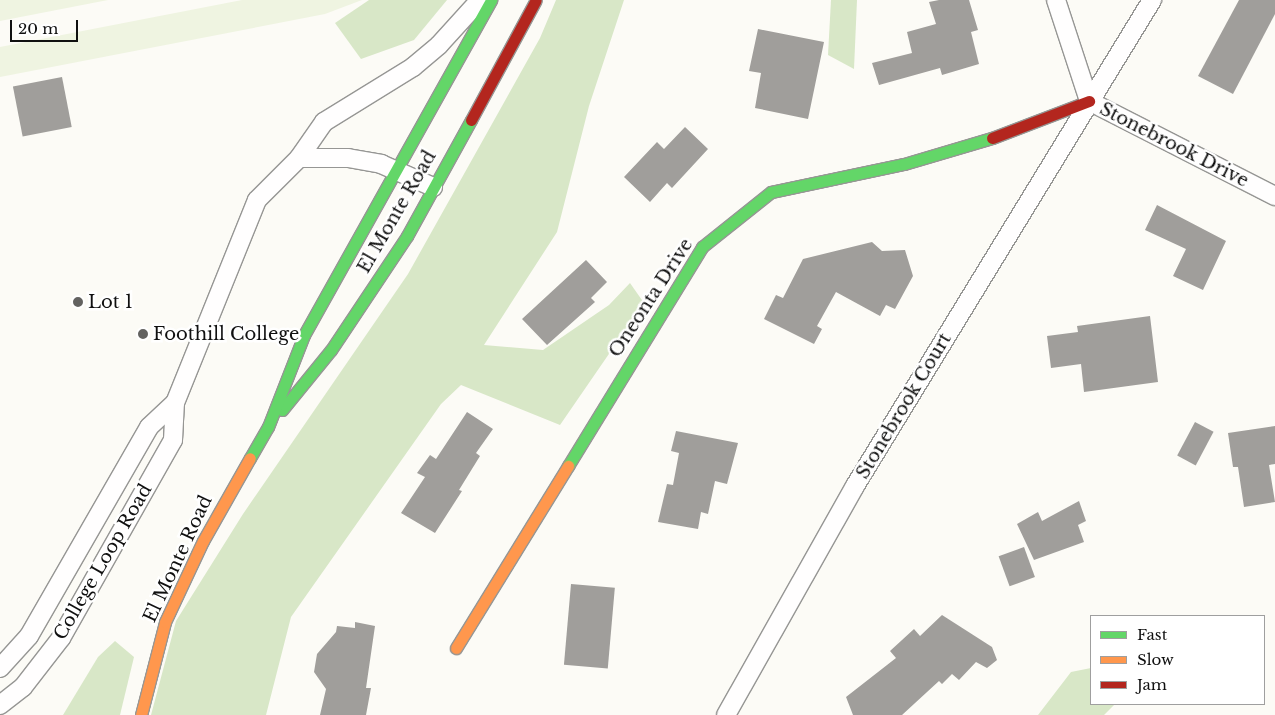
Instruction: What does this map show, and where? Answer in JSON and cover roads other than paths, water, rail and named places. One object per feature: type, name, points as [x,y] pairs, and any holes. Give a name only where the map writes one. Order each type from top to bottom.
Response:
[{"type":"street","name":"College Loop Road","points":[[0,705],[29,680],[61,638],[173,440],[175,403],[257,200],[299,158],[324,122],[413,67],[439,45],[480,0]]},
{"type":"street","name":"El Monte Road","points":[[141,715],[169,614],[202,541],[268,427],[304,335],[491,0]]},
{"type":"street","name":"El Monte Road","points":[[268,427],[331,350],[407,236],[536,0]]},
{"type":"street","name":"Stonebrook Drive","points":[[1056,0],[1089,101],[1275,196]]},
{"type":"street","name":"Stonebrook Court","points":[[726,715],[855,486],[1152,0]]},
{"type":"street","name":"Oneonta Drive","points":[[456,648],[702,247],[772,192],[904,164],[1033,125],[1089,101]]},
{"type":"street","points":[[299,158],[348,158],[396,168],[433,187]]},
{"type":"street","name":"College Loop Road","points":[[0,668],[29,636],[149,427],[175,403]]},
{"type":"place","name":"Lot 1","points":[[78,302]]},
{"type":"place","name":"Foothill College","points":[[143,334]]}]
